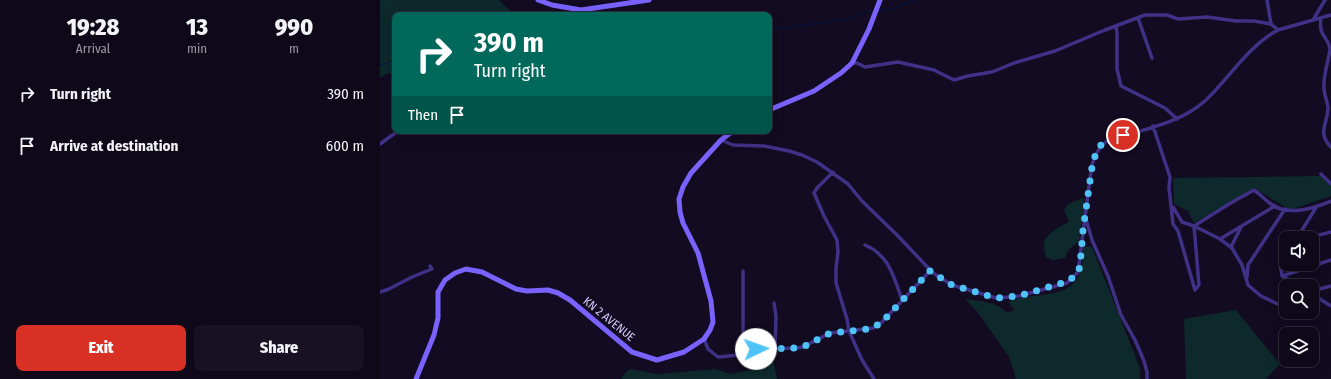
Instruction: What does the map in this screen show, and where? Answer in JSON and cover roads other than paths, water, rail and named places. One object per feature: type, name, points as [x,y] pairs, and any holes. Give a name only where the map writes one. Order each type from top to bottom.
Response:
[{"type":"main road","points":[[538,0],[552,5],[581,10],[649,0]]},
{"type":"main road","points":[[772,109],[814,90],[841,73],[852,63],[869,30],[880,0]]},
{"type":"main road","points":[[704,339],[713,322],[711,301],[698,253],[682,218],[679,199],[683,187],[691,173],[721,140],[729,134]]},
{"type":"main road","name":"KN 2 AVENUE","points":[[416,379],[432,344],[438,318],[438,292],[445,280],[455,273],[466,270],[482,272],[516,289],[526,291],[548,290],[558,293],[570,300],[632,352],[657,360],[684,352],[704,339]]},
{"type":"street","points":[[1267,0],[1271,24]]},
{"type":"street","points":[[1312,20],[1325,0]]},
{"type":"street","points":[[852,63],[857,63],[865,68],[898,62],[934,70],[957,80],[968,76],[992,72],[1014,63],[1055,51],[1145,15],[1167,15],[1178,19],[1207,17],[1236,21],[1254,21],[1271,24],[1278,30]]},
{"type":"street","points":[[721,140],[729,144],[764,146],[802,155],[817,162],[848,184],[862,201],[930,271],[952,285],[996,298],[1019,296],[1067,283],[1079,270],[1093,160],[1101,145],[1108,140],[1177,119],[1193,110],[1206,100],[1256,45],[1278,30],[1331,15]]},
{"type":"street","points":[[1138,18],[1152,58]]},
{"type":"street","points":[[1321,18],[1320,31],[1330,50],[1324,87],[1328,102],[1328,111],[1323,135],[1324,140],[1331,147]]},
{"type":"street","points":[[1116,26],[1117,68],[1121,86],[1165,108],[1177,119]]},
{"type":"street","points":[[1153,126],[1170,177],[1169,188],[1173,224],[1178,231],[1195,290],[1199,285],[1194,226]]},
{"type":"street","points":[[380,144],[394,134]]},
{"type":"street","points":[[832,172],[814,193],[837,240],[838,252],[836,283],[847,319],[849,331],[862,360],[874,379]]},
{"type":"street","points":[[1321,174],[1331,184]]},
{"type":"street","points":[[1194,226],[1254,190],[1272,205],[1294,211],[1331,201]]},
{"type":"street","points":[[1172,206],[1182,222],[1194,226],[1220,239],[1231,247],[1242,264],[1248,285],[1261,296],[1279,305]]},
{"type":"street","points":[[1220,239],[1275,206]]},
{"type":"street","points":[[1301,231],[1317,206]]},
{"type":"street","points":[[1246,279],[1248,266],[1285,209]]},
{"type":"street","points":[[1085,215],[1092,240],[1108,276],[1121,315],[1135,340],[1144,361],[1147,379]]},
{"type":"street","points":[[1231,247],[1242,226]]},
{"type":"street","points":[[1319,235],[1331,232]]},
{"type":"street","points":[[865,245],[875,249],[891,269],[902,300]]},
{"type":"street","points":[[1282,276],[1331,260]]},
{"type":"street","points":[[380,292],[432,269],[430,266]]},
{"type":"street","points":[[704,339],[708,349],[718,357],[732,356],[750,349],[803,347],[830,333],[860,330],[876,326],[930,271]]},
{"type":"street","points":[[1281,271],[1282,276]]},
{"type":"street","points":[[743,272],[744,351]]},
{"type":"street","points":[[1282,276],[1287,279]]},
{"type":"street","points":[[1319,289],[1331,286]]},
{"type":"street","points":[[1319,298],[1331,306]]},
{"type":"street","points":[[774,303],[776,316],[775,348]]},
{"type":"waterway","points":[[879,10],[889,10],[915,0]]},
{"type":"waterway","points":[[772,30],[849,19],[873,9]]},
{"type":"waterway","points":[[380,65],[392,61]]}]
